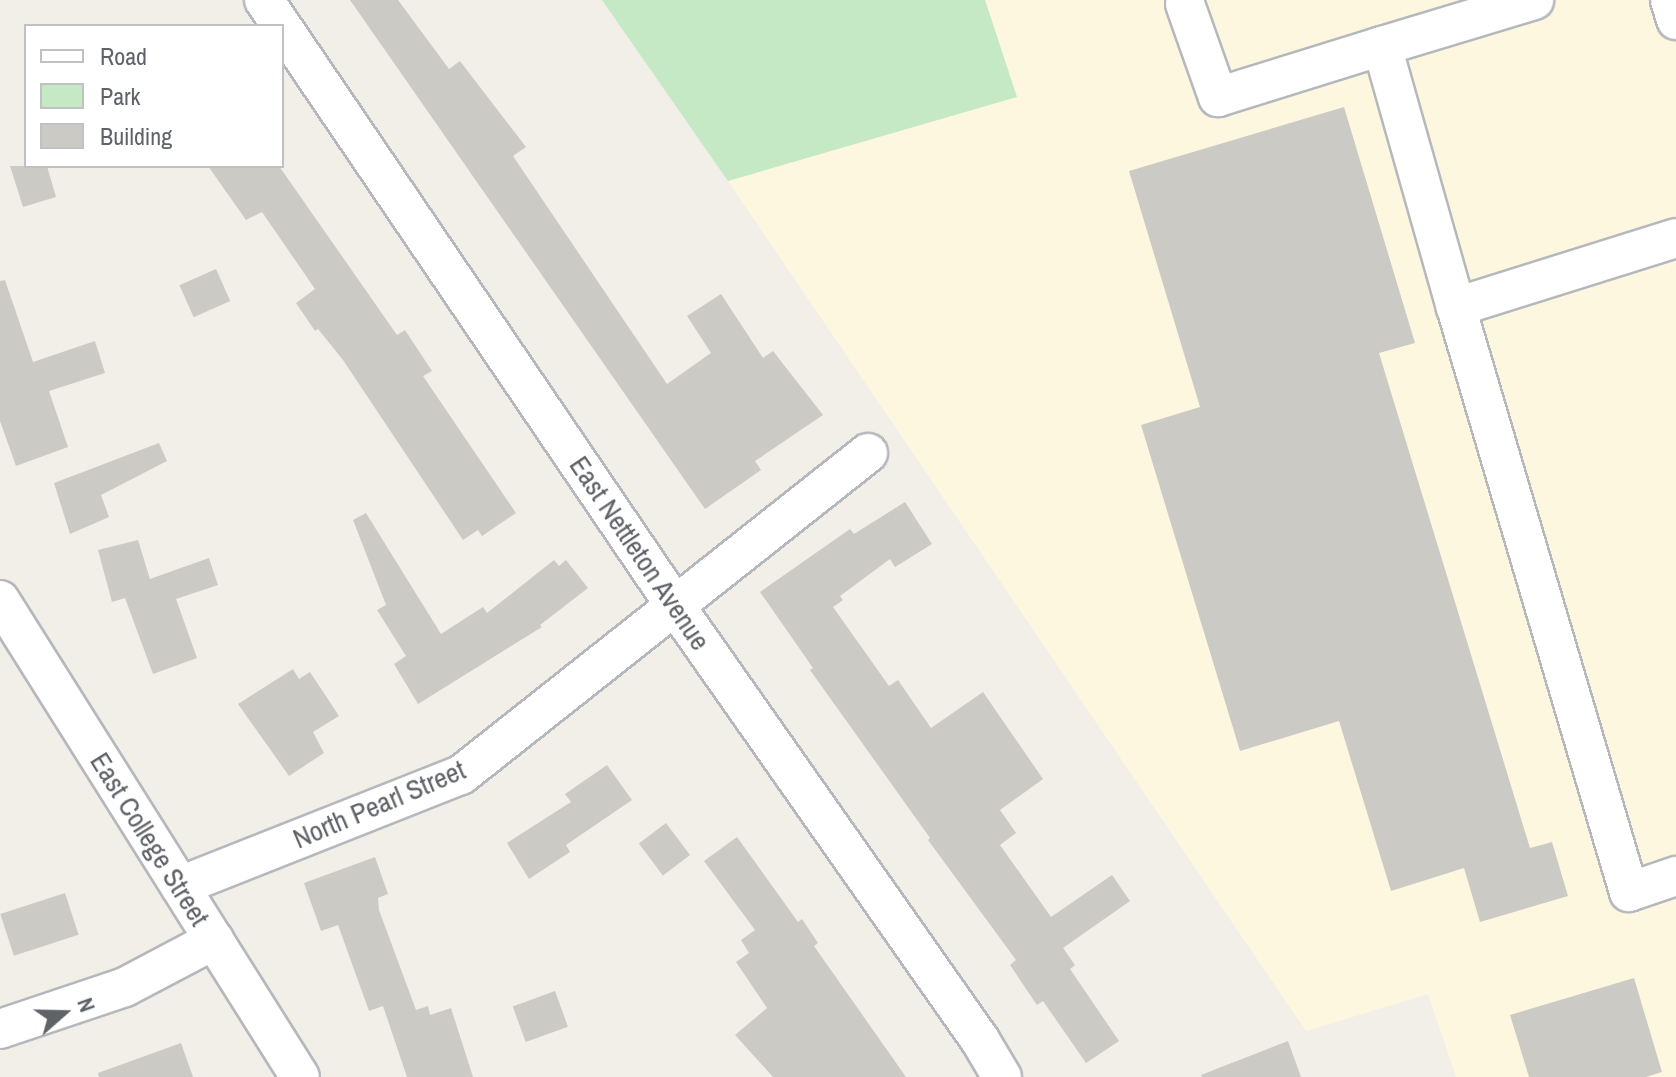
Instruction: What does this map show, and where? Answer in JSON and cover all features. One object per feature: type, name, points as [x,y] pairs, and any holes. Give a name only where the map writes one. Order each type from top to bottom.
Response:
[{"type":"street","name":"East Nettleton Avenue","points":[[264,0],[280,24]]},
{"type":"street","points":[[1189,1],[1218,97],[1534,0]]},
{"type":"street","points":[[1670,0],[1676,20]]},
{"type":"street","name":"East Nettleton Avenue","points":[[284,29],[676,607],[980,1040],[1002,1077]]},
{"type":"street","points":[[1382,46],[1629,892],[1674,882]]},
{"type":"street","points":[[1456,307],[1676,238]]},
{"type":"street","name":"North Pearl Street","points":[[180,886],[461,775],[868,453]]},
{"type":"street","name":"East College Street","points":[[0,600],[300,1077]]},
{"type":"street","points":[[0,1029],[125,987],[214,940]]},
{"type":"shaded area","points":[[985,0],[1676,0],[1676,1077],[1456,1077],[1428,994],[1306,1031],[728,181],[1016,97]]},
{"type":"green space","points":[[602,0],[985,0],[1017,97],[728,181]]},
{"type":"building","points":[[350,0],[398,0],[449,69],[460,61],[526,147],[513,156],[667,384],[711,353],[687,316],[721,294],[763,358],[773,351],[823,415],[755,461],[761,470],[705,509]]},
{"type":"building","points":[[1344,107],[1415,343],[1379,353],[1530,848],[1552,842],[1568,896],[1480,922],[1464,868],[1391,891],[1339,721],[1240,751],[1141,425],[1200,407],[1129,171]]},
{"type":"building","points":[[10,166],[48,168],[56,197],[23,207]]},
{"type":"building","points":[[209,168],[280,168],[397,335],[405,330],[432,371],[423,376],[516,513],[482,536],[478,530],[463,540],[343,360],[318,329],[315,331],[296,303],[315,289],[262,212],[246,220]]},
{"type":"building","points":[[216,269],[230,301],[194,317],[179,285]]},
{"type":"building","points":[[5,280],[33,362],[95,341],[105,373],[49,391],[68,447],[16,466],[0,421],[0,281]]},
{"type":"building","points":[[159,443],[167,461],[101,495],[109,517],[70,534],[54,483]]},
{"type":"building","points":[[905,502],[932,544],[895,567],[890,559],[840,596],[843,600],[833,607],[889,686],[898,680],[931,728],[983,692],[1043,779],[1000,810],[1016,833],[1000,845],[1051,917],[1112,875],[1130,901],[1063,948],[1075,965],[1070,969],[1119,1041],[1086,1063],[1043,1001],[1037,1005],[1010,965],[1016,960],[928,840],[930,838],[810,670],[813,668],[760,592],[850,529],[854,534]]},
{"type":"building","points":[[366,513],[441,634],[483,607],[487,613],[554,560],[559,566],[566,560],[588,588],[540,625],[542,627],[418,704],[394,664],[406,656],[377,610],[386,605],[353,520]]},
{"type":"building","points":[[138,540],[150,579],[209,558],[218,585],[176,599],[197,658],[153,674],[125,598],[112,602],[98,550]]},
{"type":"building","points":[[293,669],[299,679],[310,672],[339,716],[313,732],[324,753],[289,776],[238,704]]},
{"type":"building","points":[[607,765],[632,800],[566,845],[570,852],[529,879],[507,843],[571,802],[565,794]]},
{"type":"building","points":[[666,823],[690,855],[663,875],[639,843]]},
{"type":"building","points":[[737,837],[798,922],[802,919],[818,943],[814,946],[906,1077],[773,1077],[735,1035],[767,1008],[736,962],[749,953],[741,940],[755,930],[704,861]]},
{"type":"building","points":[[375,857],[388,894],[378,898],[379,910],[416,1010],[428,1006],[430,1015],[451,1008],[473,1077],[407,1077],[383,1006],[369,1011],[338,925],[321,931],[304,883]]},
{"type":"building","points":[[65,893],[79,935],[14,956],[0,914]]},
{"type":"building","points":[[1634,978],[1662,1072],[1646,1077],[1529,1077],[1510,1015]]},
{"type":"building","points":[[555,991],[568,1027],[526,1042],[513,1006]]},
{"type":"building","points":[[1288,1041],[1301,1077],[1201,1075]]},
{"type":"building","points":[[181,1043],[193,1077],[99,1077],[98,1073]]}]
